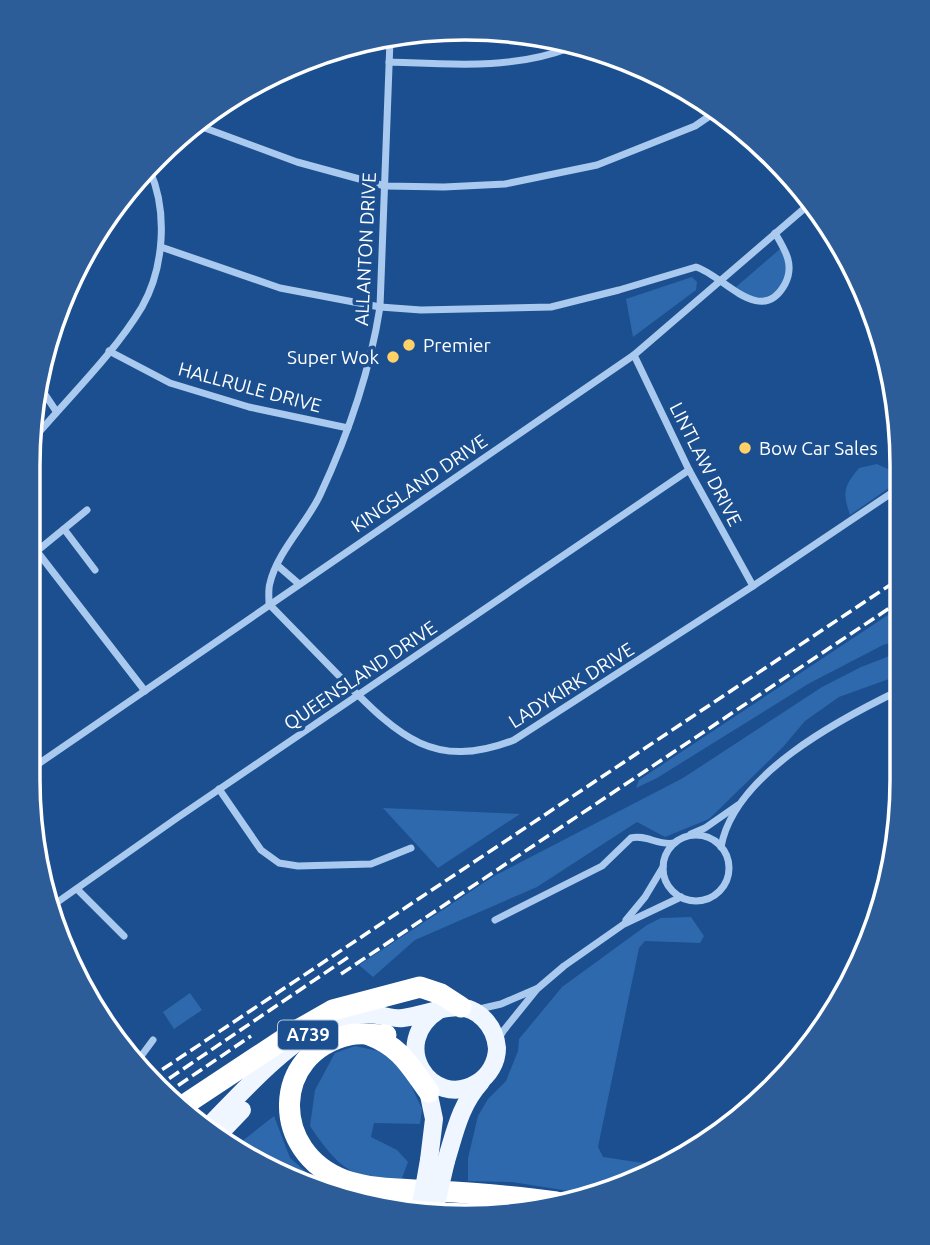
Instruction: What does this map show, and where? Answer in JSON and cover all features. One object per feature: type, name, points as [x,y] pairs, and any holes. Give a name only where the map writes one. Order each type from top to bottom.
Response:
[{"type":"highway","points":[[188,1102],[277,1043],[333,1010],[420,987],[467,1009]]},
{"type":"highway","points":[[424,1076],[378,1035],[348,1035],[322,1048],[306,1062],[292,1088],[289,1113],[297,1142],[316,1163],[343,1180],[369,1186],[533,1199]]},
{"type":"main road","points":[[423,1202],[438,1160],[462,1108],[494,1061],[497,1044],[495,1036],[486,1021],[467,1009],[439,1010],[428,1017],[415,1038],[434,1119],[438,1160],[435,1204]]},
{"type":"main road","name":"A739","points":[[213,1122],[284,1054],[320,1028],[364,1014],[405,1018],[439,1010]]},
{"type":"main road","name":"A739","points":[[224,1129],[268,1084],[312,1045],[337,1032],[354,1028],[374,1030],[378,1035],[398,1042],[424,1076]]},
{"type":"main road","points":[[424,1076],[434,1084],[456,1090],[475,1084],[486,1076]]},
{"type":"street","name":"ALLANTON DRIVE","points":[[269,604],[269,583],[277,565],[319,497],[348,428],[374,346],[380,307],[390,47]]},
{"type":"street","points":[[389,62],[466,65],[506,61],[557,50]]},
{"type":"street","points":[[206,128],[298,162],[385,186],[505,184],[597,165],[695,126],[708,117]]},
{"type":"street","points":[[42,429],[109,351],[142,307],[153,280],[161,247],[157,196],[152,179]]},
{"type":"street","name":"KINGSLAND DRIVE","points":[[40,763],[634,355],[804,209]]},
{"type":"street","points":[[161,247],[280,288],[380,307],[421,310],[551,307],[696,267],[708,270],[739,294],[754,301],[766,300],[783,288],[790,273],[788,257],[775,233]]},
{"type":"street","name":"HALLRULE DRIVE","points":[[109,351],[170,383],[249,407],[348,428]]},
{"type":"street","name":"LINTLAW DRIVE","points":[[634,355],[689,470],[753,586]]},
{"type":"street","points":[[46,395],[57,411]]},
{"type":"street","name":"QUEENSLAND DRIVE","points":[[58,902],[219,789],[689,470]]},
{"type":"street","name":"LADYKIRK DRIVE","points":[[269,604],[396,730],[424,746],[444,751],[461,752],[496,747],[530,732],[890,494]]},
{"type":"street","points":[[40,549],[87,510]]},
{"type":"street","points":[[64,529],[95,570]]},
{"type":"street","points":[[40,555],[145,691]]},
{"type":"street","points":[[277,565],[299,584]]},
{"type":"street","points":[[624,924],[645,897],[675,843],[705,828],[741,803],[762,780],[807,740],[858,710],[890,696]]},
{"type":"street","points":[[219,789],[261,850],[279,863],[298,866],[371,864],[411,848]]},
{"type":"street","points":[[721,847],[728,826],[741,803]]},
{"type":"street","points":[[663,867],[668,886],[681,897],[698,901],[711,898],[723,887],[728,877],[729,864],[721,847],[710,838],[700,835],[682,838]]},
{"type":"street","points":[[495,920],[602,866],[631,838],[642,837],[654,842],[675,843]]},
{"type":"street","points":[[654,842],[665,857]]},
{"type":"street","points":[[77,889],[124,936]]},
{"type":"street","points":[[497,1044],[504,1030],[537,989],[584,951],[624,924],[681,897]]},
{"type":"street","points":[[467,1009],[501,1004],[537,989]]},
{"type":"street","points":[[142,1055],[153,1040]]},
{"type":"shaded area","points":[[780,249],[788,270],[784,282],[775,292],[756,299],[750,298],[736,287]]},
{"type":"shaded area","points":[[692,277],[697,282],[696,290],[633,337],[626,299]]},
{"type":"shaded area","points":[[877,464],[890,470],[890,487],[850,515],[845,495],[847,485],[859,468]]},
{"type":"shaded area","points":[[890,614],[890,643],[808,684],[657,778],[636,788],[639,780]]},
{"type":"shaded area","points":[[890,656],[890,679],[839,697],[805,721],[783,747],[709,819],[665,837],[637,822],[537,887],[415,940],[373,977],[359,965],[494,876],[683,778],[822,687]]},
{"type":"shaded area","points":[[383,808],[520,814],[438,868]]},
{"type":"shaded area","points":[[691,917],[704,936],[700,943],[645,941],[639,948],[598,1147],[603,1157],[647,1164],[570,1191],[512,1182],[468,1181],[468,1158],[478,1116],[488,1099],[506,1081],[518,1051],[519,1039],[562,987],[647,925],[661,918]]},
{"type":"shaded area","points":[[190,993],[202,1010],[174,1029],[163,1012]]},
{"type":"shaded area","points":[[355,1046],[397,1055],[422,1109],[420,1124],[374,1123],[371,1137],[397,1150],[408,1162],[402,1178],[371,1178],[347,1168],[328,1151],[310,1126],[315,1090],[335,1053]]},
{"type":"shaded area","points":[[274,1116],[290,1158],[309,1175],[277,1161],[242,1141]]},
{"type":"railway","points":[[158,1072],[890,585]]},
{"type":"railway","points":[[341,974],[890,608]]},
{"type":"railway","points":[[166,1081],[350,956]]},
{"type":"railway","points":[[174,1088],[251,1036]]},
{"type":"place","name":"Premier","points":[[409,345]]},
{"type":"place","name":"Super Wok","points":[[393,357]]},
{"type":"place","name":"Bow Car Sales","points":[[745,448]]}]
